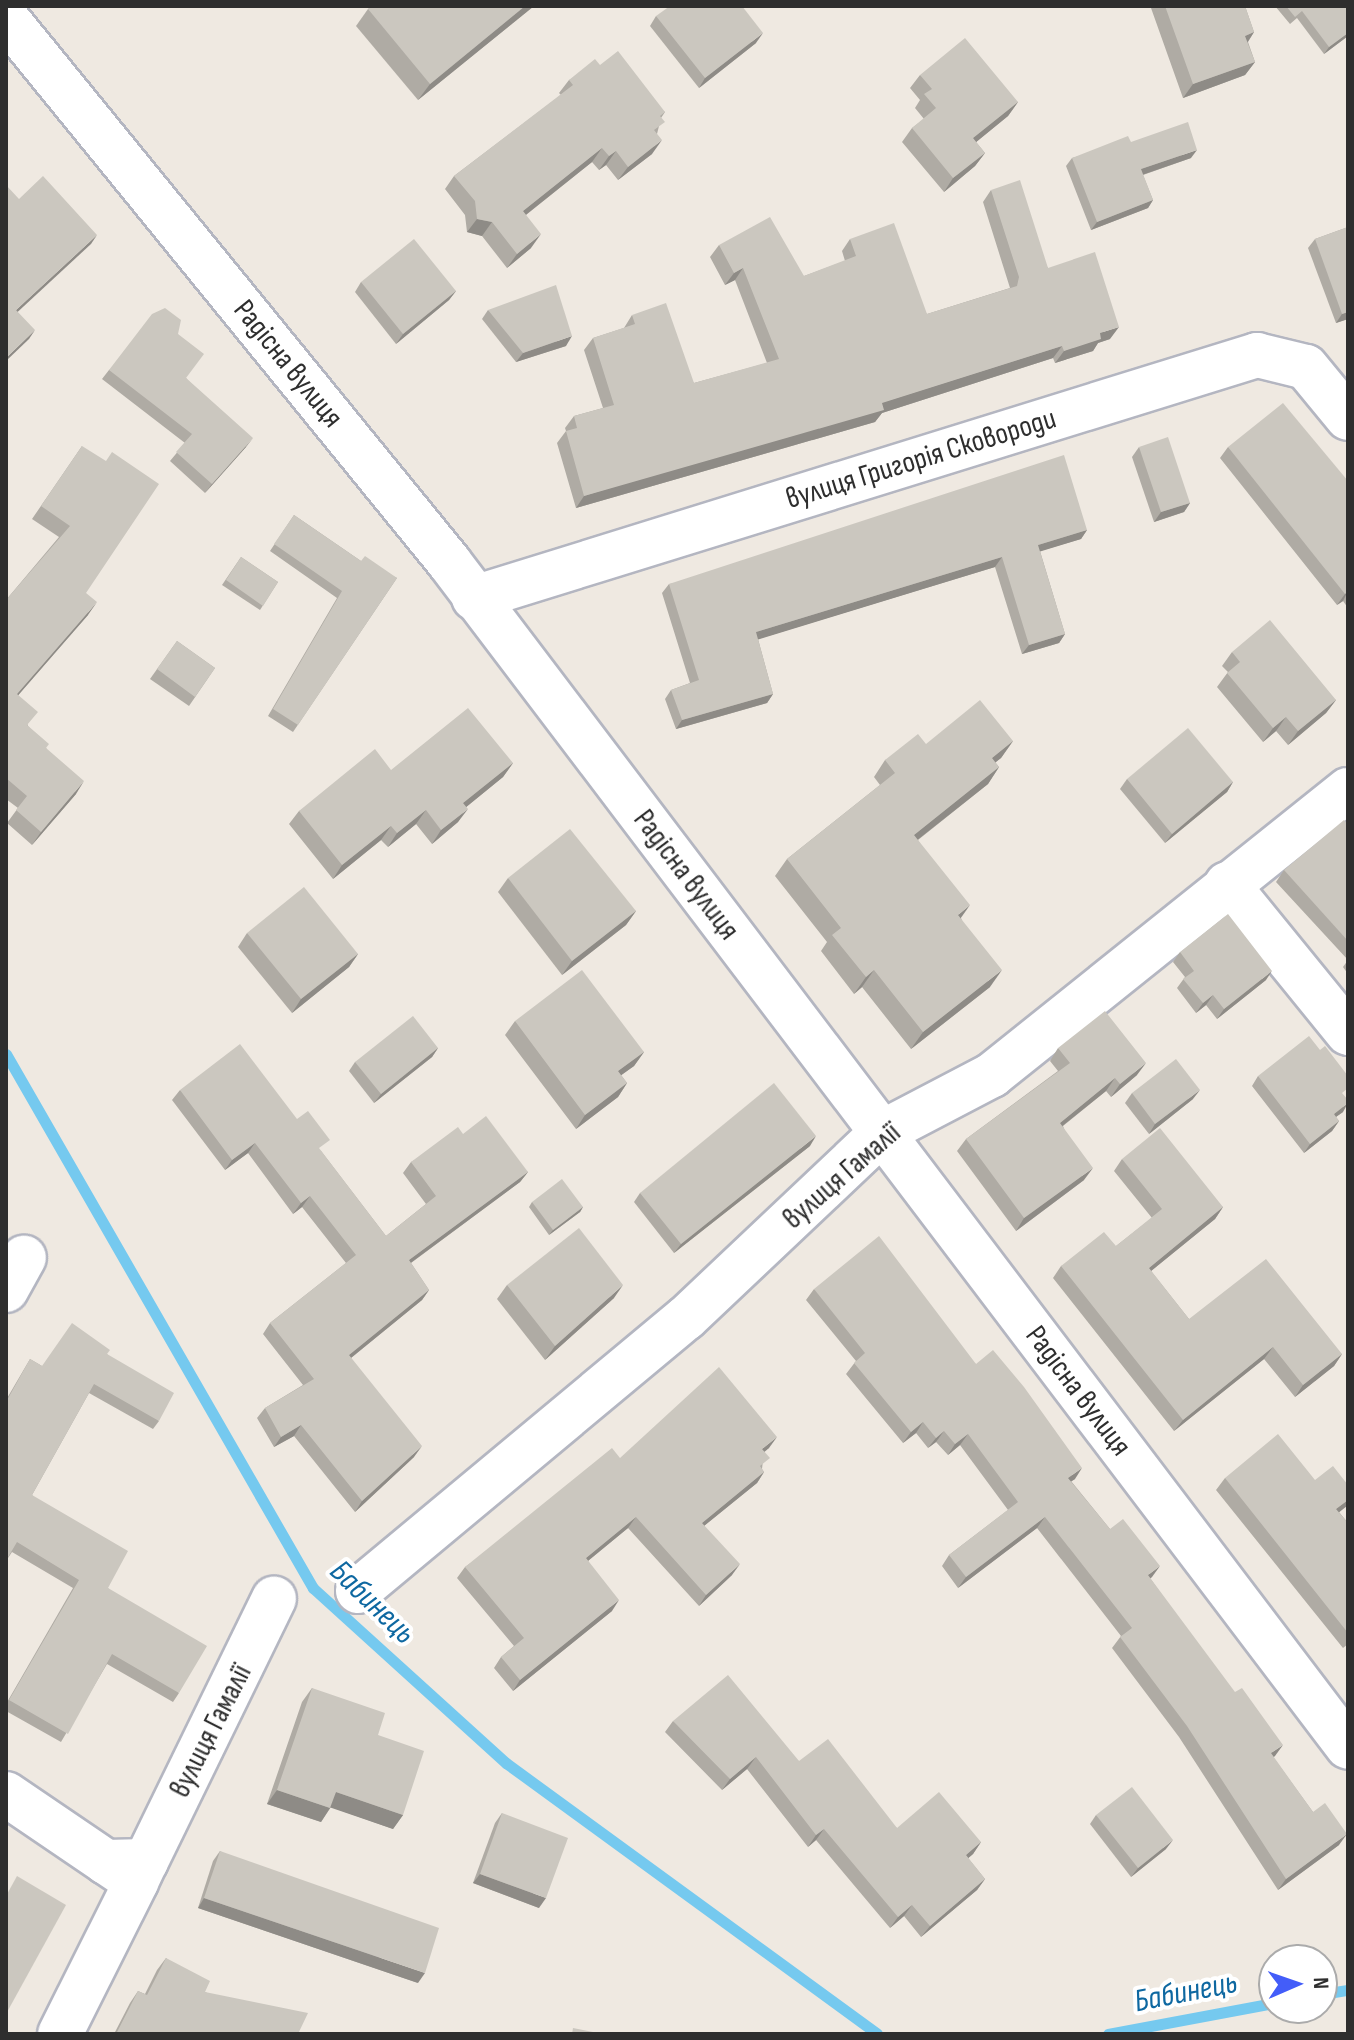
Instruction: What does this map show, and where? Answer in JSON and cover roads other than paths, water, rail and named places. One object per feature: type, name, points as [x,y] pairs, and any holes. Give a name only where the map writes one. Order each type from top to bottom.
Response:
[{"type":"street","name":"Радісна вулиця","points":[[6,18],[474,598],[1348,1747]]},
{"type":"street","name":"вулиця Григорія Сковороди","points":[[474,598],[1257,355],[1306,367],[1348,418]]},
{"type":"street","name":"вулиця Гамалії","points":[[358,1591],[686,1318],[883,1132],[992,1075],[1348,790]]},
{"type":"street","points":[[1227,884],[1348,1033]]},
{"type":"street","name":"вулиця Гамалії","points":[[60,2034],[130,1869],[274,1599]]},
{"type":"street","points":[[6,1794],[130,1869]]},
{"type":"waterway","name":"Бабинець","points":[[6,1054],[313,1588],[506,1763],[877,2034]]},
{"type":"waterway","name":"Бабинець","points":[[1338,1992],[1348,1990]]},
{"type":"waterway","name":"Бабинець","points":[[1108,2034],[1258,2006]]}]
